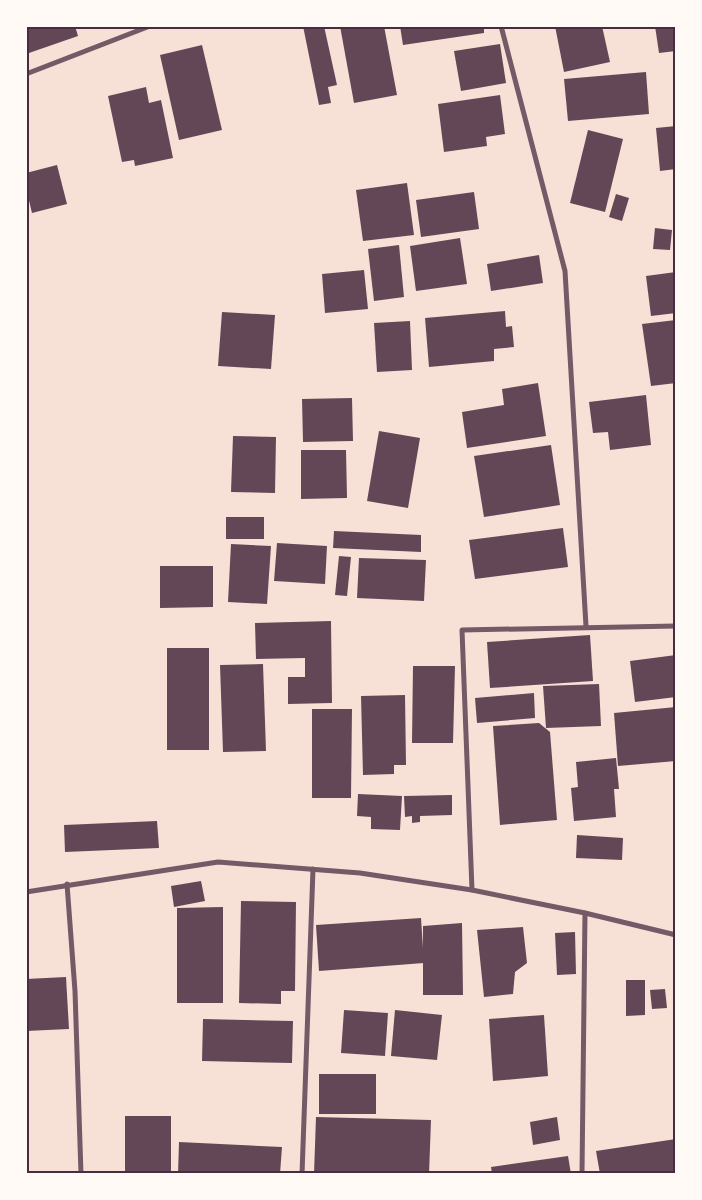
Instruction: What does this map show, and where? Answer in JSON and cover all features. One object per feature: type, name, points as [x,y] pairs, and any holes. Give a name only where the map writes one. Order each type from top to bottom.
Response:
[{"type":"street","points":[[26,74],[150,26]]},
{"type":"street","points":[[501,26],[565,271],[586,626]]},
{"type":"street","points":[[472,890],[462,630],[586,626],[676,626]]},
{"type":"street","points":[[26,892],[67,884],[218,862],[313,869],[472,890],[585,912],[676,935]]},
{"type":"street","points":[[302,1174],[313,869]]},
{"type":"street","points":[[67,884],[75,991],[81,1174]]},
{"type":"street","points":[[582,1174],[585,912]]},
{"type":"building","points":[[26,26],[75,26],[78,36],[29,53],[26,45]]},
{"type":"building","points":[[303,26],[324,26],[337,85],[328,87],[331,103],[319,105]]},
{"type":"building","points":[[340,26],[384,26],[397,95],[354,103]]},
{"type":"building","points":[[400,26],[484,26],[484,33],[403,45]]},
{"type":"building","points":[[555,26],[602,26],[610,62],[564,72]]},
{"type":"building","points":[[655,26],[676,26],[676,51],[659,53]]},
{"type":"building","points":[[500,44],[506,83],[461,91],[454,51]]},
{"type":"building","points":[[202,45],[222,130],[179,140],[160,55]]},
{"type":"building","points":[[646,72],[649,114],[568,121],[564,79]]},
{"type":"building","points":[[146,87],[149,103],[161,100],[173,158],[135,166],[134,160],[122,162],[108,96]]},
{"type":"building","points":[[500,95],[505,134],[486,137],[487,146],[444,152],[438,104]]},
{"type":"building","points":[[676,126],[676,169],[660,171],[656,128]]},
{"type":"building","points":[[588,130],[623,139],[605,212],[570,203]]},
{"type":"building","points":[[57,165],[67,204],[32,213],[26,188],[26,173]]},
{"type":"building","points":[[407,183],[414,235],[363,241],[356,190]]},
{"type":"building","points":[[474,192],[479,229],[421,237],[416,200]]},
{"type":"building","points":[[616,194],[629,198],[622,221],[609,217]]},
{"type":"building","points":[[655,228],[672,230],[670,250],[653,249]]},
{"type":"building","points":[[460,238],[467,284],[416,291],[410,246]]},
{"type":"building","points":[[399,245],[404,297],[374,301],[368,249]]},
{"type":"building","points":[[539,255],[543,283],[491,291],[487,264]]},
{"type":"building","points":[[364,270],[368,309],[325,313],[322,274]]},
{"type":"building","points":[[676,272],[676,313],[651,316],[646,276]]},
{"type":"building","points":[[505,311],[506,327],[512,326],[514,347],[494,349],[494,361],[429,367],[425,318]]},
{"type":"building","points":[[222,312],[275,315],[271,369],[218,366]]},
{"type":"building","points":[[676,320],[676,383],[651,386],[642,324]]},
{"type":"building","points":[[410,321],[412,370],[377,372],[374,323]]},
{"type":"building","points":[[538,383],[546,436],[467,448],[462,412],[504,405],[502,389]]},
{"type":"building","points":[[646,395],[651,445],[610,450],[608,432],[593,433],[589,402]]},
{"type":"building","points":[[352,398],[353,441],[303,442],[302,399]]},
{"type":"building","points":[[379,431],[420,438],[408,508],[367,501]]},
{"type":"building","points":[[233,436],[276,437],[275,493],[231,492]]},
{"type":"building","points":[[551,445],[560,505],[484,517],[474,456]]},
{"type":"building","points":[[301,450],[346,450],[347,498],[301,499]]},
{"type":"building","points":[[226,517],[264,517],[264,539],[226,539]]},
{"type":"building","points":[[563,528],[568,567],[475,579],[469,540]]},
{"type":"building","points":[[334,531],[421,535],[421,552],[333,548]]},
{"type":"building","points":[[277,543],[327,546],[325,584],[274,581]]},
{"type":"building","points":[[231,544],[271,546],[267,604],[228,602]]},
{"type":"building","points":[[339,556],[351,557],[347,596],[335,595]]},
{"type":"building","points":[[359,558],[426,560],[424,601],[357,598]]},
{"type":"building","points":[[160,566],[213,566],[213,607],[160,608]]},
{"type":"building","points":[[331,621],[332,703],[288,704],[288,677],[305,677],[305,658],[256,659],[255,623]]},
{"type":"building","points":[[590,635],[593,681],[490,688],[487,642]]},
{"type":"building","points":[[167,648],[209,648],[209,750],[167,750]]},
{"type":"building","points":[[676,655],[676,697],[635,702],[630,661]]},
{"type":"building","points":[[263,664],[266,751],[223,752],[220,665]]},
{"type":"building","points":[[413,666],[455,666],[453,743],[412,743]]},
{"type":"building","points":[[599,684],[601,726],[546,728],[543,686]]},
{"type":"building","points":[[534,693],[535,718],[477,723],[475,698]]},
{"type":"building","points":[[405,695],[406,765],[394,765],[394,774],[363,775],[361,696]]},
{"type":"building","points":[[676,707],[676,761],[618,766],[614,713]]},
{"type":"building","points":[[312,709],[352,709],[351,798],[312,798]]},
{"type":"building","points":[[539,723],[550,732],[557,820],[500,825],[493,726]]},
{"type":"building","points":[[616,758],[619,789],[614,789],[616,817],[574,821],[571,788],[578,787],[576,762]]},
{"type":"building","points":[[358,794],[402,796],[400,830],[371,829],[371,817],[357,816]]},
{"type":"building","points":[[452,795],[452,815],[420,816],[420,822],[412,823],[412,816],[405,817],[404,796]]},
{"type":"building","points":[[157,821],[159,848],[65,852],[64,825]]},
{"type":"building","points":[[577,835],[623,838],[622,860],[576,858]]},
{"type":"building","points":[[201,881],[205,901],[174,907],[171,886]]},
{"type":"building","points":[[241,901],[296,902],[295,991],[281,991],[281,1004],[239,1003]]},
{"type":"building","points":[[223,907],[223,1003],[177,1003],[177,908]]},
{"type":"building","points":[[421,918],[424,963],[319,971],[316,925]]},
{"type":"building","points":[[462,923],[463,995],[423,995],[423,926]]},
{"type":"building","points":[[523,927],[527,963],[515,972],[513,994],[484,997],[477,930]]},
{"type":"building","points":[[575,932],[576,974],[557,975],[555,933]]},
{"type":"building","points":[[66,977],[69,1029],[26,1031],[26,979]]},
{"type":"building","points":[[626,980],[645,980],[645,1015],[626,1016]]},
{"type":"building","points":[[665,989],[667,1008],[652,1009],[650,990]]},
{"type":"building","points":[[344,1010],[388,1013],[385,1056],[341,1053]]},
{"type":"building","points":[[395,1010],[442,1015],[437,1060],[391,1056]]},
{"type":"building","points":[[544,1015],[548,1076],[493,1081],[489,1019]]},
{"type":"building","points":[[203,1019],[293,1021],[292,1063],[202,1061]]},
{"type":"building","points":[[319,1074],[376,1074],[376,1114],[319,1114]]},
{"type":"building","points":[[125,1116],[171,1116],[171,1174],[125,1174]]},
{"type":"building","points":[[316,1117],[431,1120],[429,1174],[314,1174]]},
{"type":"building","points":[[557,1117],[560,1140],[533,1145],[530,1122]]},
{"type":"building","points":[[676,1139],[676,1174],[600,1174],[596,1151]]},
{"type":"building","points":[[179,1142],[282,1147],[280,1174],[178,1174]]},
{"type":"building","points":[[568,1156],[571,1174],[492,1174],[491,1167]]}]
